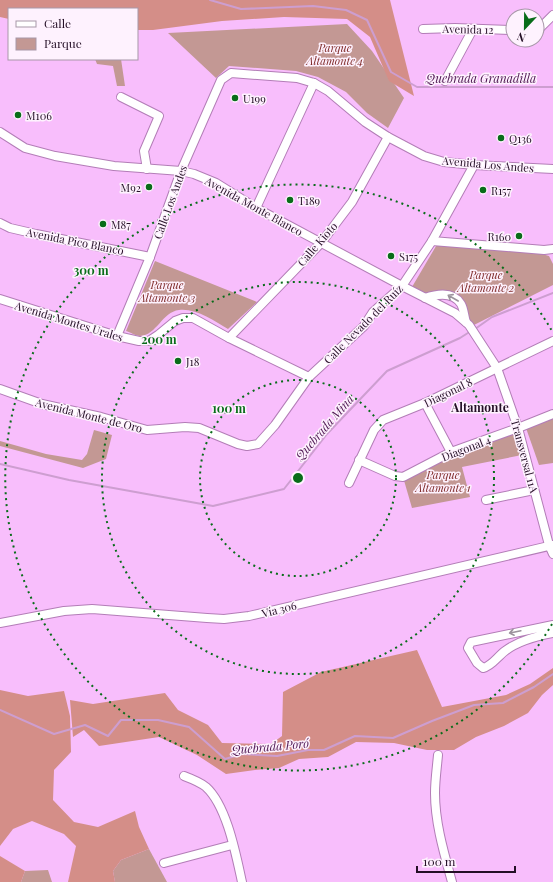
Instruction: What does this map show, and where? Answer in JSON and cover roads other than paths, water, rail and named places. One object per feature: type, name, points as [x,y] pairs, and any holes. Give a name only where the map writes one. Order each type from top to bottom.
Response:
[{"type":"street","points":[[545,23],[553,15]]},
{"type":"street","name":"Avenida 12","points":[[423,29],[505,30]]},
{"type":"street","points":[[445,81],[474,29]]},
{"type":"street","name":"Avenida Los Andes","points":[[231,73],[297,78],[314,83],[328,91],[365,122],[388,137],[424,156],[444,162],[474,165],[553,168]]},
{"type":"street","name":"Calle Los Andes","points":[[117,336],[150,257],[181,171],[222,80],[231,73]]},
{"type":"street","points":[[256,208],[314,83]]},
{"type":"street","points":[[121,97],[159,116],[144,151],[147,168]]},
{"type":"street","name":"Avenida Monte Blanco","points":[[0,132],[25,148],[55,156],[114,166],[181,171],[194,174],[216,184],[256,208],[428,300],[468,324]]},
{"type":"street","name":"Calle Kioto","points":[[229,338],[321,242],[352,202],[388,137]]},
{"type":"street","name":"Calle Nevado del Ruíz","points":[[247,446],[258,444],[267,435],[309,377],[364,326],[373,312],[402,286],[432,241],[474,165]]},
{"type":"street","name":"Avenida Pico Blanco","points":[[0,223],[10,228],[36,234],[150,257]]},
{"type":"street","points":[[432,241],[544,250],[553,248]]},
{"type":"street","points":[[428,300],[436,294],[451,296],[461,304],[468,324]]},
{"type":"street","name":"Avenida Montes Urales","points":[[0,299],[117,336],[139,341],[149,341],[175,321],[183,318],[194,318],[229,338],[309,377]]},
{"type":"street","name":"Transversal 11A","points":[[468,324],[497,368],[518,428],[553,554]]},
{"type":"street","name":"Diagonal 8","points":[[348,483],[374,430],[383,420],[425,403],[553,341]]},
{"type":"street","name":"Avenida Monte de Oro","points":[[0,389],[42,404],[101,417],[148,430],[185,427],[199,428],[238,444],[247,446]]},
{"type":"street","points":[[425,403],[451,452]]},
{"type":"street","name":"Diagonal 4","points":[[359,460],[395,476],[403,477],[451,452],[553,414]]},
{"type":"street","points":[[486,500],[534,490]]},
{"type":"street","name":"Vía 306","points":[[0,623],[64,611],[92,609],[224,619],[249,616],[551,545]]},
{"type":"street","points":[[553,625],[471,642],[468,648],[477,663],[483,668],[489,666],[512,646],[553,633]]},
{"type":"street","points":[[531,629],[534,638]]},
{"type":"street","points":[[438,755],[435,793],[438,819],[452,882]]},
{"type":"street","points":[[184,776],[197,781],[206,787],[215,798],[226,818],[242,882]]},
{"type":"street","points":[[164,863],[232,846]]},
{"type":"waterway","name":"Quebrada Granadilla","points":[[210,0],[241,9],[313,6],[346,10],[367,20],[391,72],[417,87],[553,87]]},
{"type":"waterway","name":"Quebrada Mina","points":[[475,329],[492,317],[553,293]]},
{"type":"waterway","name":"Quebrada Mina","points":[[0,464],[69,480],[213,506],[284,489],[327,434],[387,371],[460,338],[471,331]]},
{"type":"waterway","name":"Quebrada Poró","points":[[0,710],[54,734],[85,725],[108,736],[121,720],[158,720],[189,727],[225,759],[242,754],[277,756],[308,750],[324,750],[355,736],[393,738],[474,705],[503,703],[534,687],[553,674]]},
{"type":"place","name":"U199","points":[[235,98]]},
{"type":"place","name":"M106","points":[[18,115]]},
{"type":"place","name":"Q136","points":[[501,138]]},
{"type":"place","name":"M92","points":[[149,187]]},
{"type":"place","name":"R157","points":[[483,190]]},
{"type":"place","name":"T189","points":[[290,200]]},
{"type":"place","name":"M87","points":[[103,224]]},
{"type":"place","name":"R160","points":[[519,236]]},
{"type":"place","name":"S175","points":[[391,256]]},
{"type":"place","name":"J18","points":[[178,361]]},
{"type":"district","name":"Altamonte","points":[[480,407]]},
{"type":"park label","name":"Parque Altamonte 4","points":[[335,53]]},
{"type":"park label","name":"Parque Altamonte 2","points":[[486,280]]},
{"type":"park label","name":"Parque Altamonte 3","points":[[167,290]]},
{"type":"park label","name":"Parque Altamonte 1","points":[[443,480]]}]
